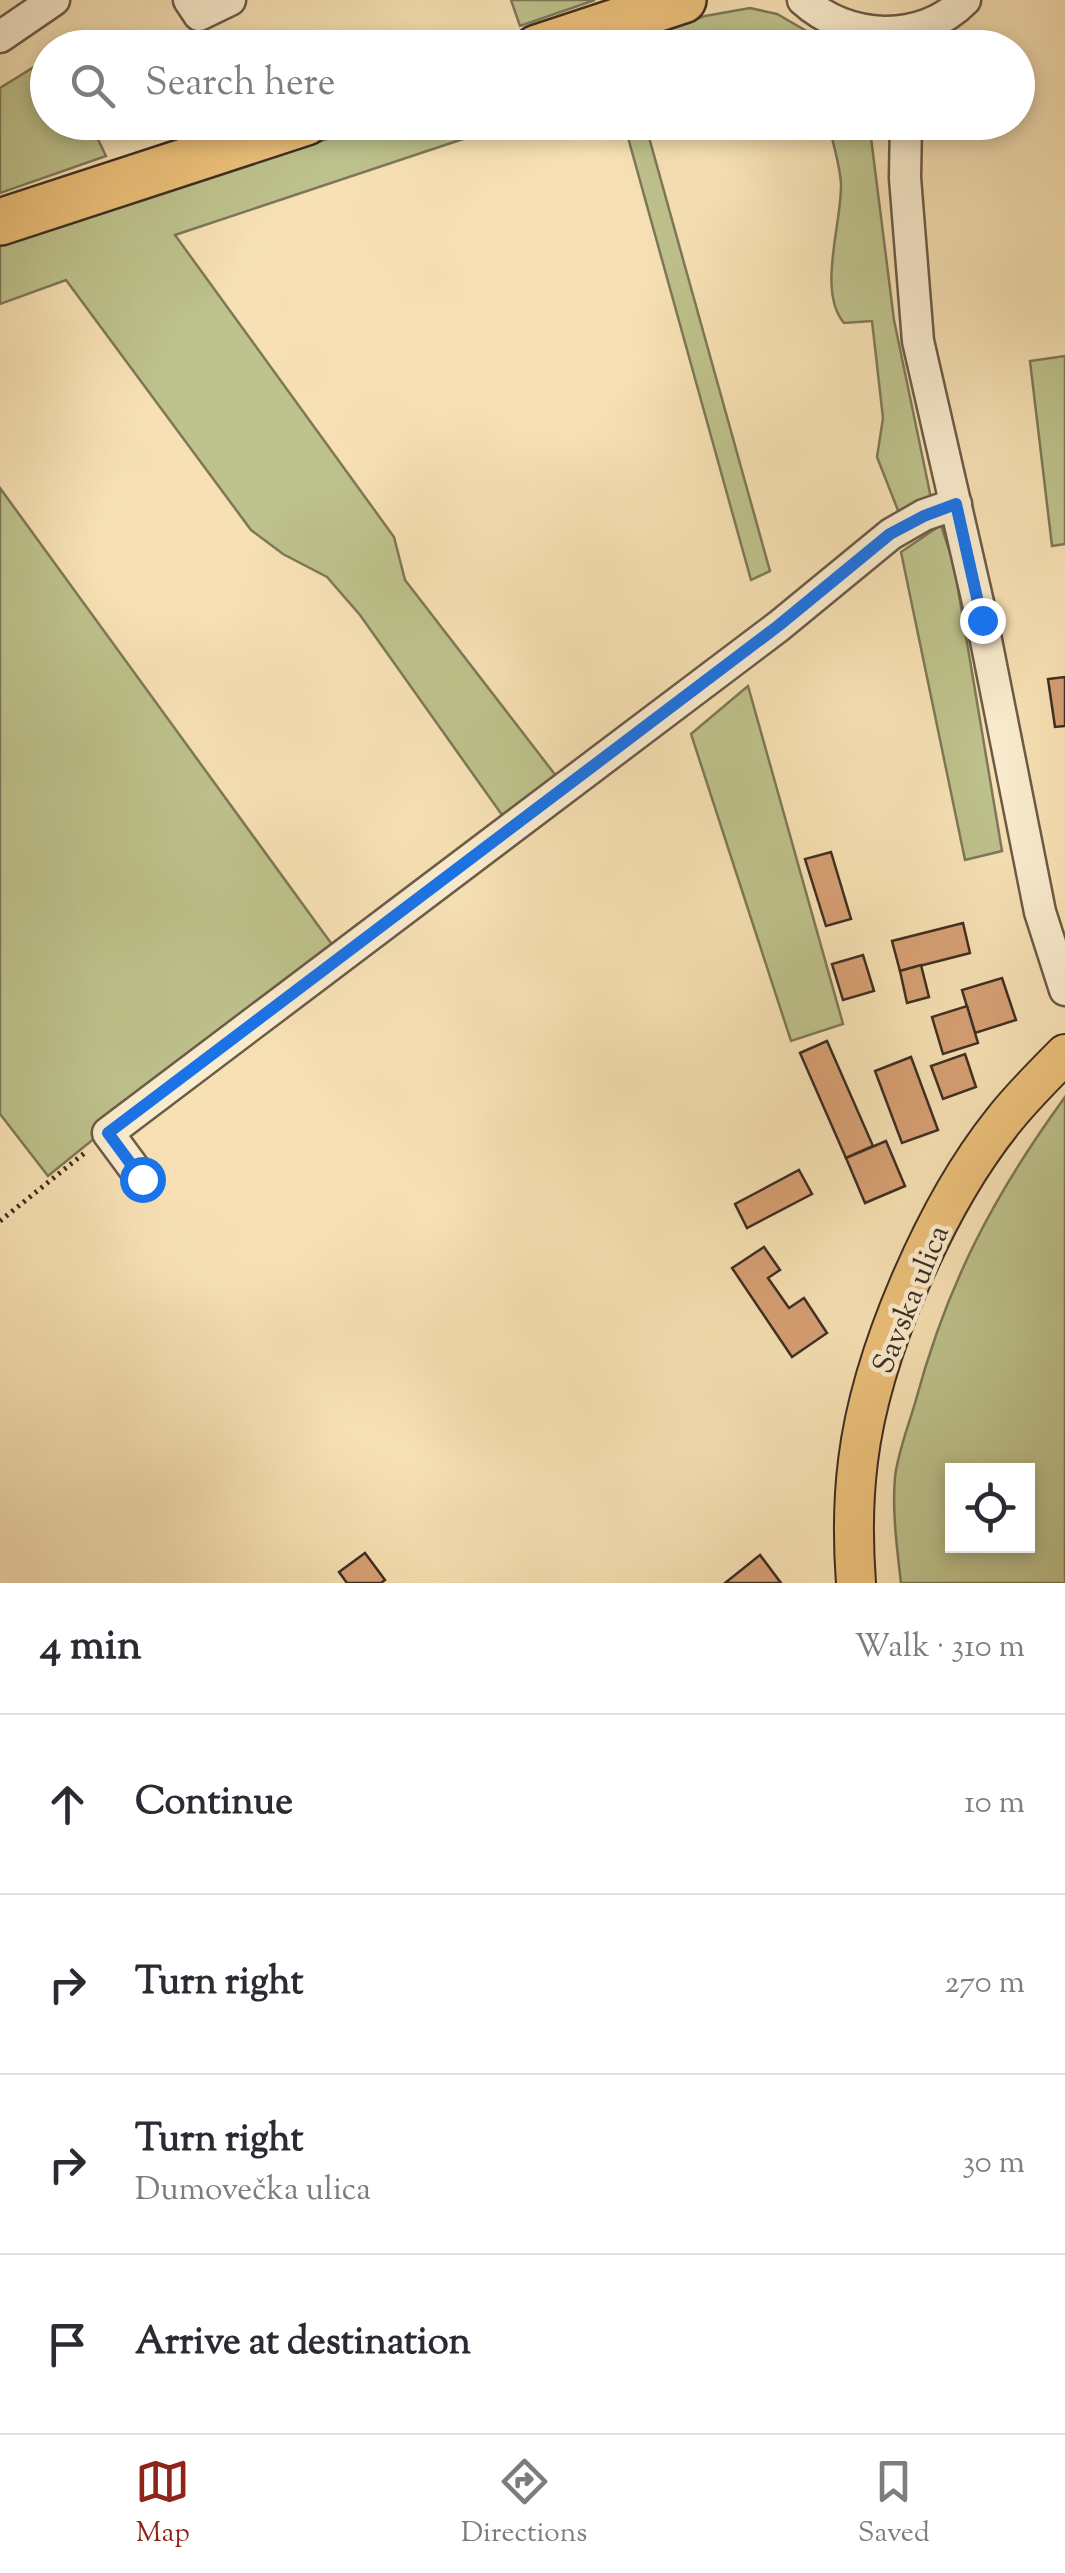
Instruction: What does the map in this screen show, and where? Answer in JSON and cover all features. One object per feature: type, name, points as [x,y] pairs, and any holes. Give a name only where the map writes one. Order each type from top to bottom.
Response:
[{"type":"highway","points":[[591,30],[683,0]]},
{"type":"highway","points":[[0,222],[251,140]]},
{"type":"main road","name":"Savska ulica","points":[[856,1583],[858,1458],[890,1334],[942,1216],[972,1166],[1000,1124],[1065,1054]]},
{"type":"street","points":[[13,19],[54,0]]},
{"type":"street","points":[[189,0],[198,15],[230,0]]},
{"type":"street","points":[[803,0],[818,14],[847,30]]},
{"type":"street","points":[[930,30],[965,0]]},
{"type":"street","points":[[898,140],[905,178]]},
{"type":"street","points":[[906,140],[905,178],[918,341],[956,504],[1040,912],[1065,990]]},
{"type":"street","points":[[142,1179],[108,1133],[778,626],[890,534],[956,504]]},
{"type":"path","points":[[0,1221],[108,1133]]},
{"type":"green space","points":[[511,0],[595,0],[520,26]]},
{"type":"green space","points":[[750,8],[777,14],[805,30],[662,30],[705,16]]},
{"type":"green space","points":[[30,69],[30,140],[98,140],[106,156],[0,193],[0,88]]},
{"type":"green space","points":[[324,140],[460,140],[175,235],[394,537],[405,580],[560,781],[507,822],[360,615],[327,577],[283,554],[251,530],[66,280],[0,304],[0,245]]},
{"type":"green space","points":[[629,140],[650,140],[770,571],[751,580]]},
{"type":"green space","points":[[833,140],[871,140],[894,320],[931,498],[899,513],[877,457],[883,418],[872,321],[844,323],[832,293],[839,169]]},
{"type":"green space","points":[[1065,356],[1065,544],[1052,546],[1030,361]]},
{"type":"green space","points":[[0,488],[336,950],[48,1176],[0,1114]]},
{"type":"green space","points":[[941,525],[954,565],[1002,851],[965,860],[901,552]]},
{"type":"green space","points":[[748,686],[843,1024],[791,1041],[691,734]]},
{"type":"green space","points":[[1065,1097],[1065,1583],[901,1583],[895,1477],[901,1449],[958,1280],[1016,1170]]},
{"type":"building","points":[[1065,677],[1065,726],[1055,727],[1048,679]]},
{"type":"building","points":[[831,852],[851,919],[826,926],[805,859]]},
{"type":"building","points":[[963,923],[970,953],[900,971],[892,941]]},
{"type":"building","points":[[863,955],[874,991],[843,1000],[832,964]]},
{"type":"building","points":[[921,965],[929,997],[907,1003],[900,971]]},
{"type":"building","points":[[1002,978],[1016,1020],[975,1033],[962,990]]},
{"type":"building","points":[[967,1006],[978,1043],[943,1054],[932,1017]]},
{"type":"building","points":[[827,1041],[873,1146],[846,1158],[800,1053]]},
{"type":"building","points":[[965,1054],[976,1087],[943,1099],[931,1066]]},
{"type":"building","points":[[911,1057],[938,1130],[902,1143],[875,1071]]},
{"type":"building","points":[[886,1141],[905,1186],[865,1203],[846,1158]]},
{"type":"building","points":[[799,1170],[812,1194],[747,1228],[735,1204]]},
{"type":"building","points":[[764,1247],[780,1270],[768,1278],[789,1308],[804,1298],[827,1333],[792,1357],[732,1268]]},
{"type":"building","points":[[365,1553],[385,1580],[347,1583],[339,1572]]},
{"type":"building","points":[[760,1555],[781,1583],[725,1583]]},
{"type":"route","points":[[142,1179],[108,1133],[778,626],[890,534],[956,504],[982,620]]}]
